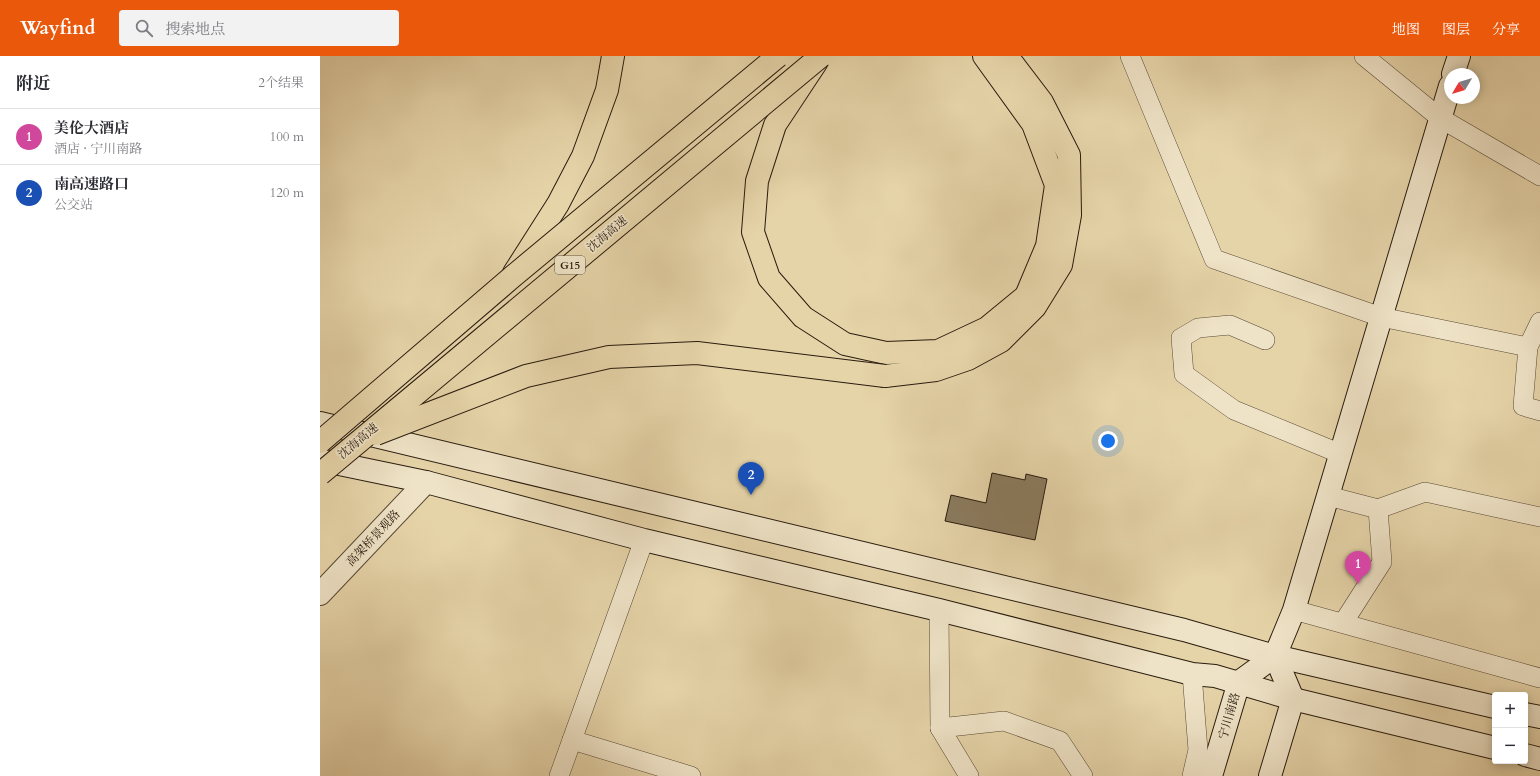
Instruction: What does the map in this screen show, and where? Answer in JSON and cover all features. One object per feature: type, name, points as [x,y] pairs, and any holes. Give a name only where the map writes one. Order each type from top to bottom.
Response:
[{"type":"highway","points":[[511,278],[558,204],[582,156],[607,90],[613,56]]},
{"type":"highway","name":"沈海高速","points":[[320,442],[511,278],[778,56]]},
{"type":"highway","points":[[821,56],[775,125],[757,181],[753,232],[769,278],[803,318],[845,344],[886,354],[938,351],[987,328],[1026,296],[1047,246],[1056,185],[1033,124],[984,56]]},
{"type":"highway","name":"沈海高速","points":[[320,474],[821,56]]},
{"type":"highway","points":[[360,440],[526,376],[609,357],[696,353],[885,376],[936,370],[968,359],[1001,341],[1035,307],[1060,265],[1070,215],[1068,155],[1042,102],[1007,56]]},
{"type":"main road","points":[[1456,68],[1459,56]]},
{"type":"main road","points":[[1270,776],[1293,699],[1275,656],[1294,610],[1444,104]]},
{"type":"main road","points":[[320,423],[1177,629],[1275,656],[1492,706]]},
{"type":"main road","points":[[320,460],[426,482],[644,540],[939,610],[1192,674],[1215,676],[1293,699],[1492,747]]},
{"type":"main road","name":"高架桥景观路","points":[[320,594],[426,482]]},
{"type":"main road","name":"宁川南路","points":[[1211,776],[1239,682],[1275,656]]},
{"type":"main road","points":[[1528,715],[1540,717]]},
{"type":"main road","points":[[1528,757],[1540,759]]},
{"type":"street","points":[[1130,56],[1214,259],[1381,317],[1528,347]]},
{"type":"street","points":[[1364,56],[1440,118],[1540,176]]},
{"type":"street","points":[[1540,322],[1528,347],[1523,406],[1540,411]]},
{"type":"street","points":[[1265,340],[1230,325],[1198,328],[1181,338],[1184,374],[1234,410],[1340,454]]},
{"type":"street","points":[[1328,496],[1378,509],[1425,492],[1540,517]]},
{"type":"street","points":[[1343,623],[1382,562],[1378,509]]},
{"type":"street","points":[[559,776],[644,540]]},
{"type":"street","points":[[939,610],[940,728],[969,776]]},
{"type":"street","points":[[1294,610],[1540,678]]},
{"type":"street","points":[[1192,674],[1198,750],[1192,776]]},
{"type":"street","points":[[940,728],[1004,721],[1060,741],[1083,776]]},
{"type":"street","points":[[572,740],[691,776]]},
{"type":"building","points":[[992,473],[1025,480],[1026,474],[1047,479],[1035,540],[945,521],[951,495],[986,503]]},
{"type":"place","name":"南高速路口","points":[[751,495]]},
{"type":"place","name":"美伦大酒店","points":[[1358,584]]}]
